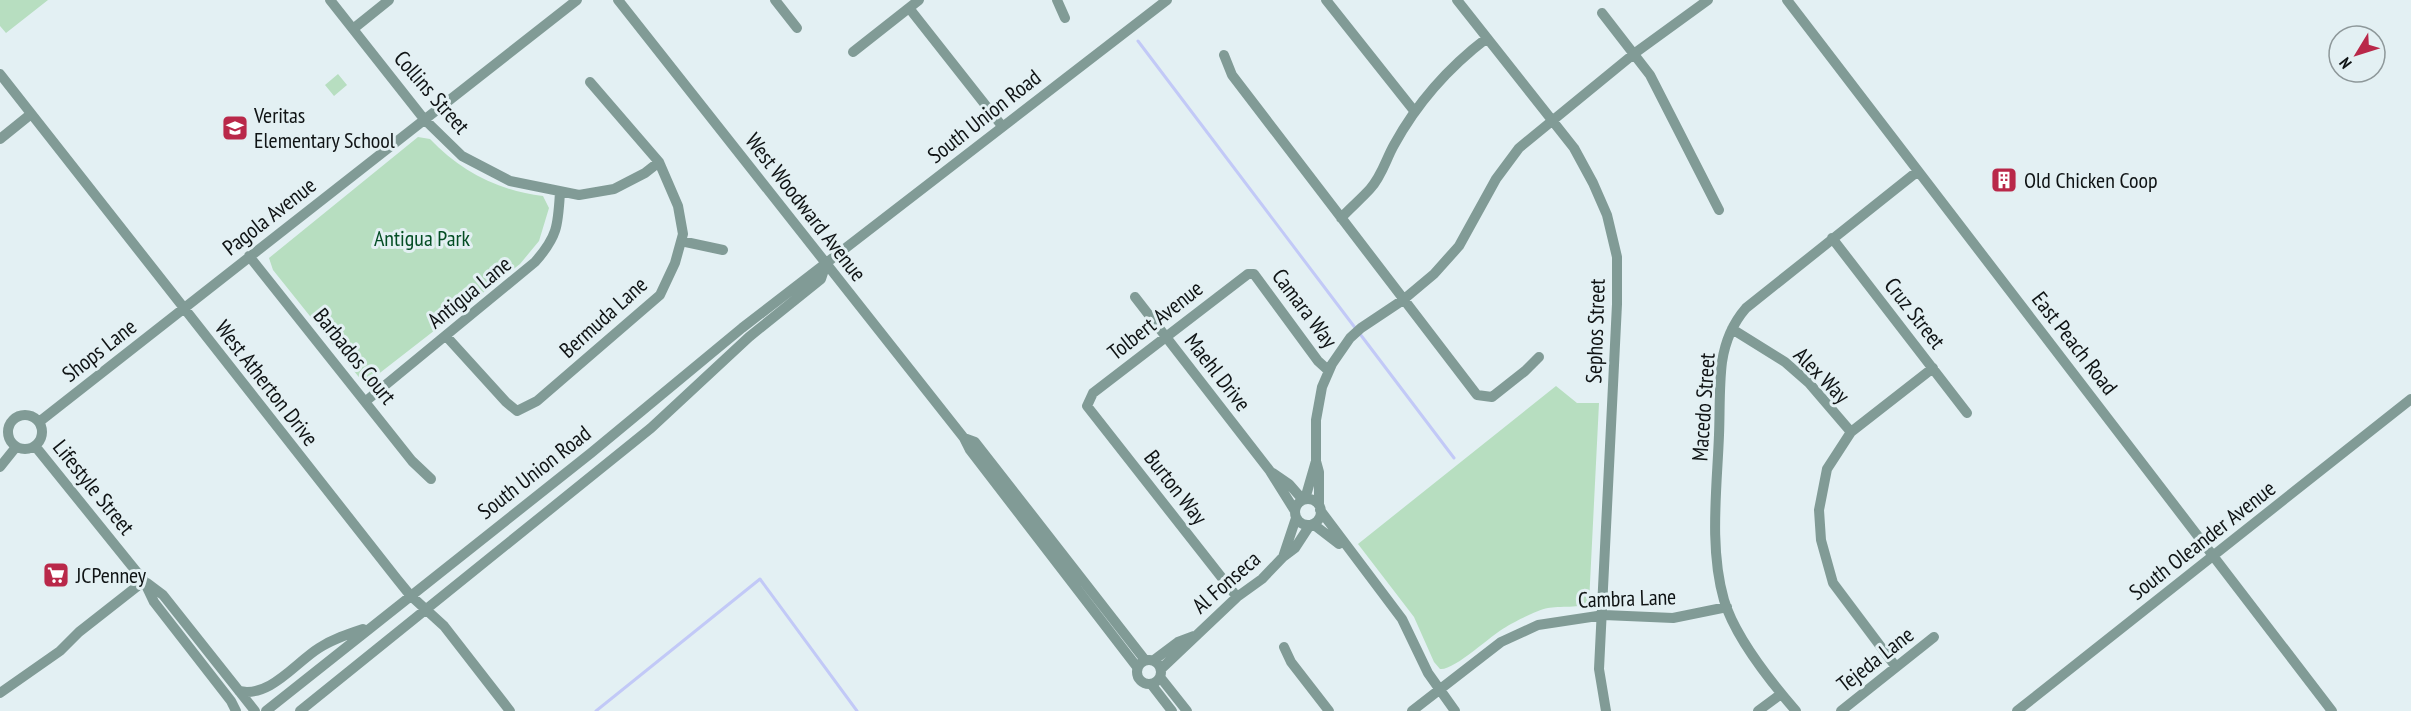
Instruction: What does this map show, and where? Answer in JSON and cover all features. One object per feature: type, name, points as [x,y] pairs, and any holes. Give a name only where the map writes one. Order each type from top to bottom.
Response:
[{"type":"street","name":"Collins Street","points":[[330,0],[424,119],[462,156],[510,181],[579,195],[614,189],[659,162]]},
{"type":"street","points":[[353,29],[389,0]]},
{"type":"street","name":"Pagola Avenue","points":[[183,308],[577,0]]},
{"type":"street","name":"West Woodward Avenue","points":[[618,0],[964,438],[970,450],[1187,711]]},
{"type":"street","points":[[775,0],[797,28]]},
{"type":"street","points":[[854,52],[919,0]]},
{"type":"street","points":[[1057,0],[1065,18]]},
{"type":"street","name":"South Union Road","points":[[266,711],[591,453],[814,271],[1167,0]]},
{"type":"street","points":[[1326,0],[1415,112]]},
{"type":"street","name":"Sephos Street","points":[[1457,0],[1574,148],[1607,215],[1617,258],[1604,615],[1599,669],[1606,711]]},
{"type":"street","points":[[1304,500],[1316,460],[1318,402],[1329,371],[1340,350],[1361,328],[1403,300],[1434,274],[1459,246],[1496,179],[1519,148],[1635,53],[1708,0]]},
{"type":"street","name":"East Peach Road","points":[[1787,0],[2332,711]]},
{"type":"street","points":[[909,8],[1002,126]]},
{"type":"street","points":[[1602,13],[1635,53],[1665,101],[1719,210]]},
{"type":"street","points":[[1341,218],[1371,189],[1415,112],[1445,75],[1487,38]]},
{"type":"street","points":[[1224,55],[1232,75],[1477,395],[1492,397],[1539,357]]},
{"type":"street","name":"West Atherton Drive","points":[[0,74],[410,595],[444,626],[510,711]]},
{"type":"street","name":"Bermuda Lane","points":[[446,336],[506,402],[517,411],[537,401],[660,295],[675,263],[683,234],[678,206],[659,162],[590,82]]},
{"type":"street","points":[[0,139],[31,114]]},
{"type":"street","name":"Macedo Street","points":[[1796,711],[1780,694],[1741,636],[1727,607],[1719,572],[1716,539],[1722,362],[1732,329],[1746,308],[1918,171]]},
{"type":"street","name":"Antigua Lane","points":[[366,401],[527,271],[551,245],[558,225],[560,192]]},
{"type":"street","name":"Cruz Street","points":[[1832,238],[1967,413]]},
{"type":"street","points":[[681,241],[723,250]]},
{"type":"street","name":"Barbados Court","points":[[249,256],[412,461],[431,479]]},
{"type":"street","name":"South Union Road","points":[[300,711],[660,421],[748,337],[821,279],[826,264]]},
{"type":"street","name":"Tolbert Avenue","points":[[1089,400],[1093,393],[1248,273]]},
{"type":"street","name":"Camara Way","points":[[1248,273],[1254,274],[1318,361],[1329,371]]},
{"type":"street","name":"Maehl Drive","points":[[1135,297],[1270,471],[1295,514]]},
{"type":"street","name":"Shops Lane","points":[[39,422],[183,308]]},
{"type":"street","name":"Alex Way","points":[[1732,329],[1785,362],[1809,383],[1851,432]]},
{"type":"street","points":[[1896,667],[1833,584],[1821,540],[1819,510],[1827,470],[1851,432],[1933,368]]},
{"type":"street","name":"South Oleander Avenue","points":[[2017,711],[2411,399]]},
{"type":"street","name":"Burton Way","points":[[1089,400],[1087,406],[1237,597]]},
{"type":"street","points":[[23,415],[34,417],[39,422],[42,436],[35,446],[28,450],[16,447],[10,440],[5,424],[23,415]]},
{"type":"street","name":"Lifestyle Street","points":[[35,446],[144,581],[154,602],[231,701],[236,711]]},
{"type":"street","points":[[0,467],[16,447]]},
{"type":"street","points":[[1311,524],[1319,518],[1320,508],[1319,472],[1316,460]]},
{"type":"street","name":"Maehl Drive","points":[[1270,471],[1289,484],[1304,500]]},
{"type":"street","points":[[1289,484],[1300,486],[1309,483]]},
{"type":"street","points":[[1352,554],[1311,524],[1303,524],[1295,514],[1297,504],[1304,500],[1313,500],[1320,508],[1402,619],[1423,665],[1455,711]]},
{"type":"street","name":"Al Fonseca","points":[[1283,557],[1295,514]]},
{"type":"street","name":"Al Fonseca","points":[[1151,684],[1157,682],[1152,667],[1183,650],[1194,636],[1237,597],[1262,579],[1295,548],[1311,524]]},
{"type":"street","points":[[0,693],[60,651],[144,581]]},
{"type":"street","name":"Lifestyle Street","points":[[144,581],[163,595],[255,711]]},
{"type":"street","name":"Cambra Lane","points":[[1412,711],[1502,642],[1520,632],[1555,621],[1604,615],[1673,618],[1727,607]]},
{"type":"street","points":[[239,691],[260,692],[332,640],[372,626]]},
{"type":"street","name":"Tejeda Lane","points":[[1841,711],[1934,637]]},
{"type":"street","points":[[1284,647],[1291,662],[1329,711]]},
{"type":"street","points":[[1152,667],[1138,678],[1143,683],[1151,684],[1172,711]]},
{"type":"street","points":[[1758,711],[1780,694]]},
{"type":"green space","points":[[0,0],[48,0],[6,33],[0,26]]},
{"type":"green space","points":[[338,74],[347,85],[334,96],[325,85]]},
{"type":"green space","name":"Antigua Park","points":[[418,137],[430,139],[454,161],[481,178],[511,189],[543,196],[549,208],[539,241],[520,264],[372,379],[362,381],[273,270],[269,258]]},
{"type":"green space","points":[[1556,386],[1577,403],[1599,403],[1589,603],[1581,606],[1548,608],[1533,613],[1499,631],[1454,664],[1440,669],[1434,662],[1414,617],[1358,544]]},
{"type":"waterway","points":[[1138,41],[1356,329]]},
{"type":"waterway","points":[[1360,334],[1454,458]]},
{"type":"waterway","points":[[596,711],[760,579],[857,711]]},
{"type":"place","name":"Veritas Elementary School","points":[[235,128]]},
{"type":"place","name":"Old Chicken Coop","points":[[2004,180]]},
{"type":"place","name":"JCPenney","points":[[56,575]]}]
